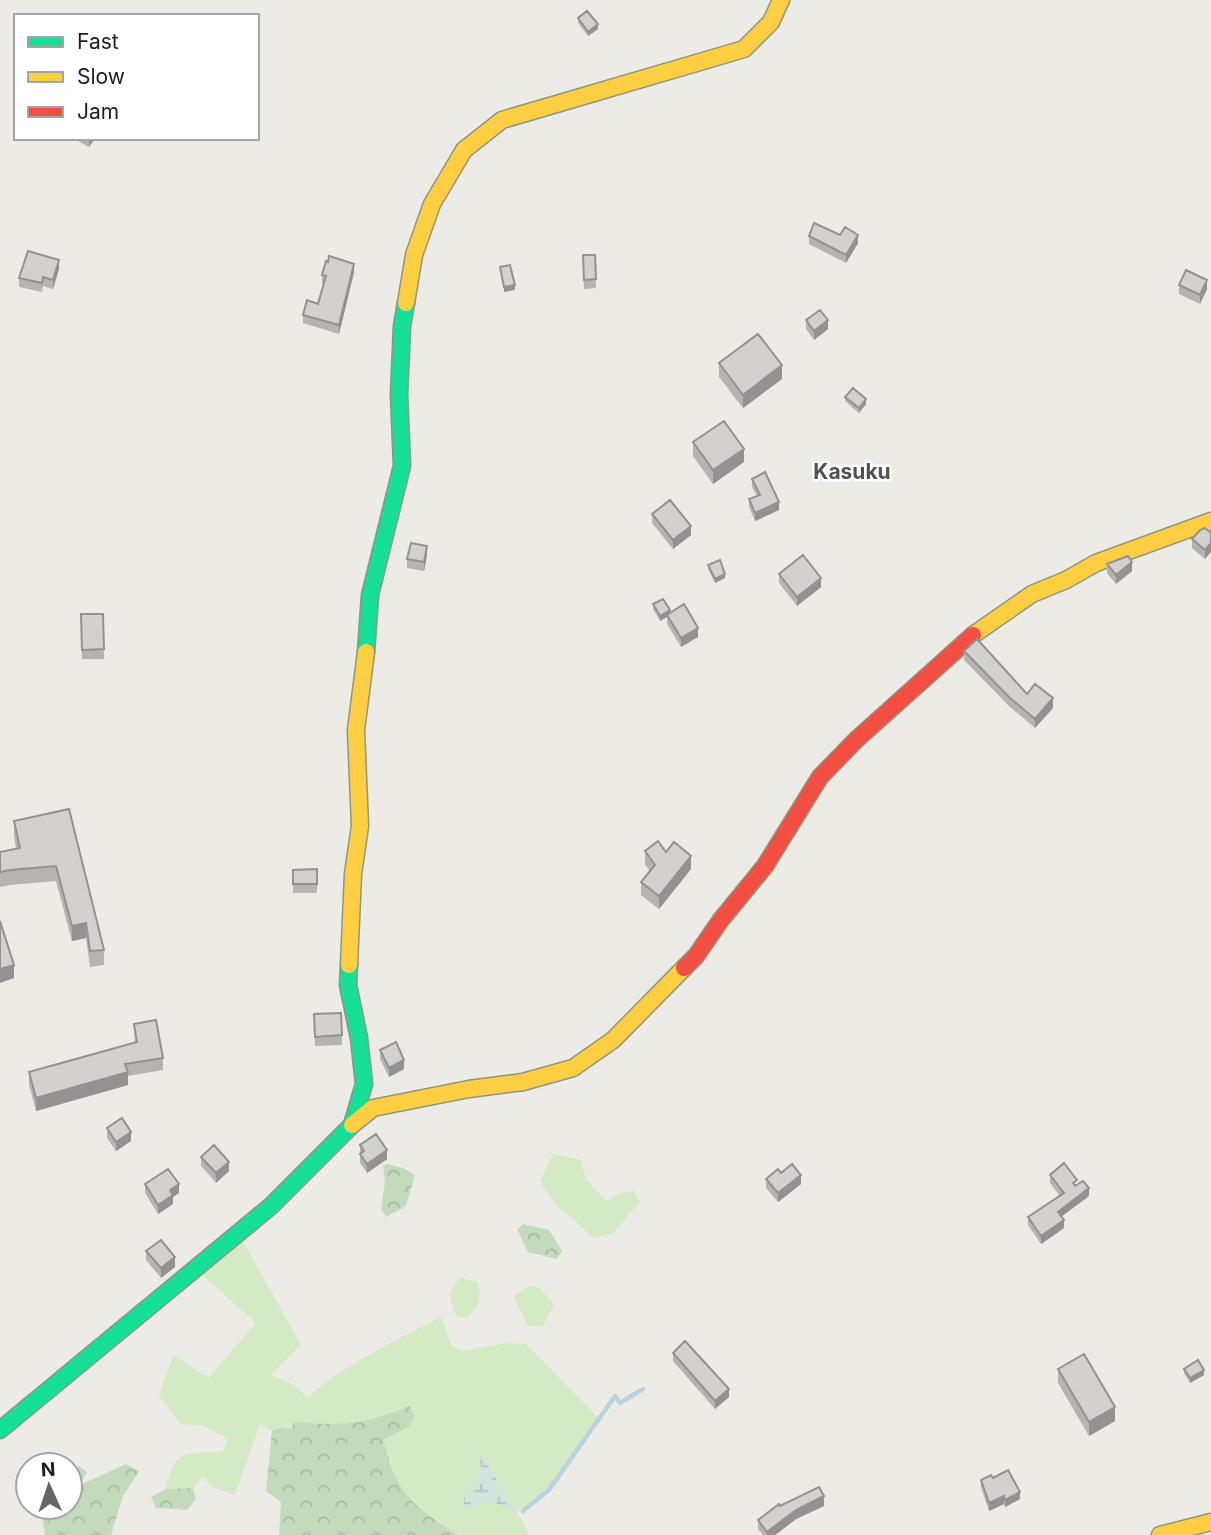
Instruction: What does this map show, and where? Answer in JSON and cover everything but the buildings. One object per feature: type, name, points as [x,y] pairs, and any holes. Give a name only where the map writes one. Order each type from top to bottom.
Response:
[{"type":"street","points":[[352,1125],[364,1084],[359,1038],[348,985],[354,874],[360,826],[356,730],[365,673],[370,596],[402,466],[402,326],[414,255],[432,204],[464,150],[502,120],[744,49],[771,22],[781,0]]},
{"type":"street","points":[[0,1430],[274,1203],[352,1125],[373,1108],[469,1089],[523,1082],[573,1068],[613,1040],[696,956],[720,921],[765,866],[820,777],[856,740],[970,637],[1032,594],[1066,580],[1096,563],[1211,521]]},
{"type":"street","points":[[1160,1535],[1211,1522]]},
{"type":"green space","points":[[553,1154],[581,1160],[586,1179],[606,1201],[619,1193],[634,1191],[640,1202],[613,1233],[594,1238],[555,1204],[540,1182]]},
{"type":"green space","points":[[388,1164],[415,1175],[406,1206],[386,1217],[381,1209],[385,1183],[383,1165]]},
{"type":"green space","points":[[523,1224],[549,1230],[562,1251],[557,1259],[528,1252],[517,1229]]},
{"type":"green space","points":[[241,1238],[301,1345],[271,1375],[292,1384],[308,1397],[355,1363],[441,1317],[451,1345],[462,1351],[509,1343],[526,1344],[598,1418],[549,1490],[523,1511],[516,1510],[529,1535],[458,1535],[416,1507],[394,1476],[382,1440],[409,1406],[378,1419],[345,1425],[324,1424],[272,1431],[260,1424],[235,1495],[213,1487],[203,1477],[193,1488],[166,1489],[178,1460],[190,1454],[223,1451],[228,1439],[201,1425],[181,1424],[159,1396],[173,1355],[208,1378],[256,1323],[200,1273]],"holes":[[[481,1453],[515,1509],[505,1508],[492,1501],[465,1498],[481,1472]]]},
{"type":"green space","points":[[460,1278],[477,1282],[480,1293],[479,1302],[467,1318],[456,1316],[449,1294]]},
{"type":"green space","points":[[529,1286],[540,1288],[554,1305],[543,1326],[528,1326],[513,1296]]},
{"type":"green space","points":[[409,1406],[415,1416],[410,1426],[383,1440],[392,1469],[415,1504],[458,1535],[279,1535],[281,1502],[266,1491],[272,1431],[280,1428],[292,1429],[294,1422],[353,1423]]},
{"type":"green space","points":[[480,1451],[515,1510],[492,1501],[464,1511],[464,1498],[481,1472]]},
{"type":"green space","points":[[126,1464],[139,1471],[123,1496],[111,1535],[45,1535],[43,1521],[84,1521],[84,1483]]},
{"type":"green space","points":[[193,1488],[196,1499],[187,1510],[156,1508],[151,1497],[166,1489]]},
{"type":"waterway","points":[[523,1511],[549,1490],[615,1396],[620,1403],[643,1389]]},
{"type":"traffic: fast","points":[[366,652],[370,595],[402,466],[399,394],[402,326],[406,303]]},
{"type":"traffic: fast","points":[[0,1430],[271,1206],[352,1125],[364,1084],[359,1038],[348,985],[349,965]]},
{"type":"traffic: slow","points":[[406,303],[414,255],[432,204],[464,150],[502,120],[744,49],[771,22],[781,0]]},
{"type":"traffic: slow","points":[[973,635],[1032,594],[1066,580],[1096,563],[1211,521]]},
{"type":"traffic: slow","points":[[349,965],[353,874],[360,826],[356,730],[366,652]]},
{"type":"traffic: slow","points":[[352,1125],[373,1108],[469,1089],[523,1082],[573,1068],[613,1040],[684,968]]},
{"type":"traffic: slow","points":[[1160,1535],[1211,1522]]},
{"type":"traffic: jam","points":[[684,968],[765,866],[820,777],[856,740],[973,635]]},
{"type":"district","name":"Kasuku","points":[[852,472]]}]
